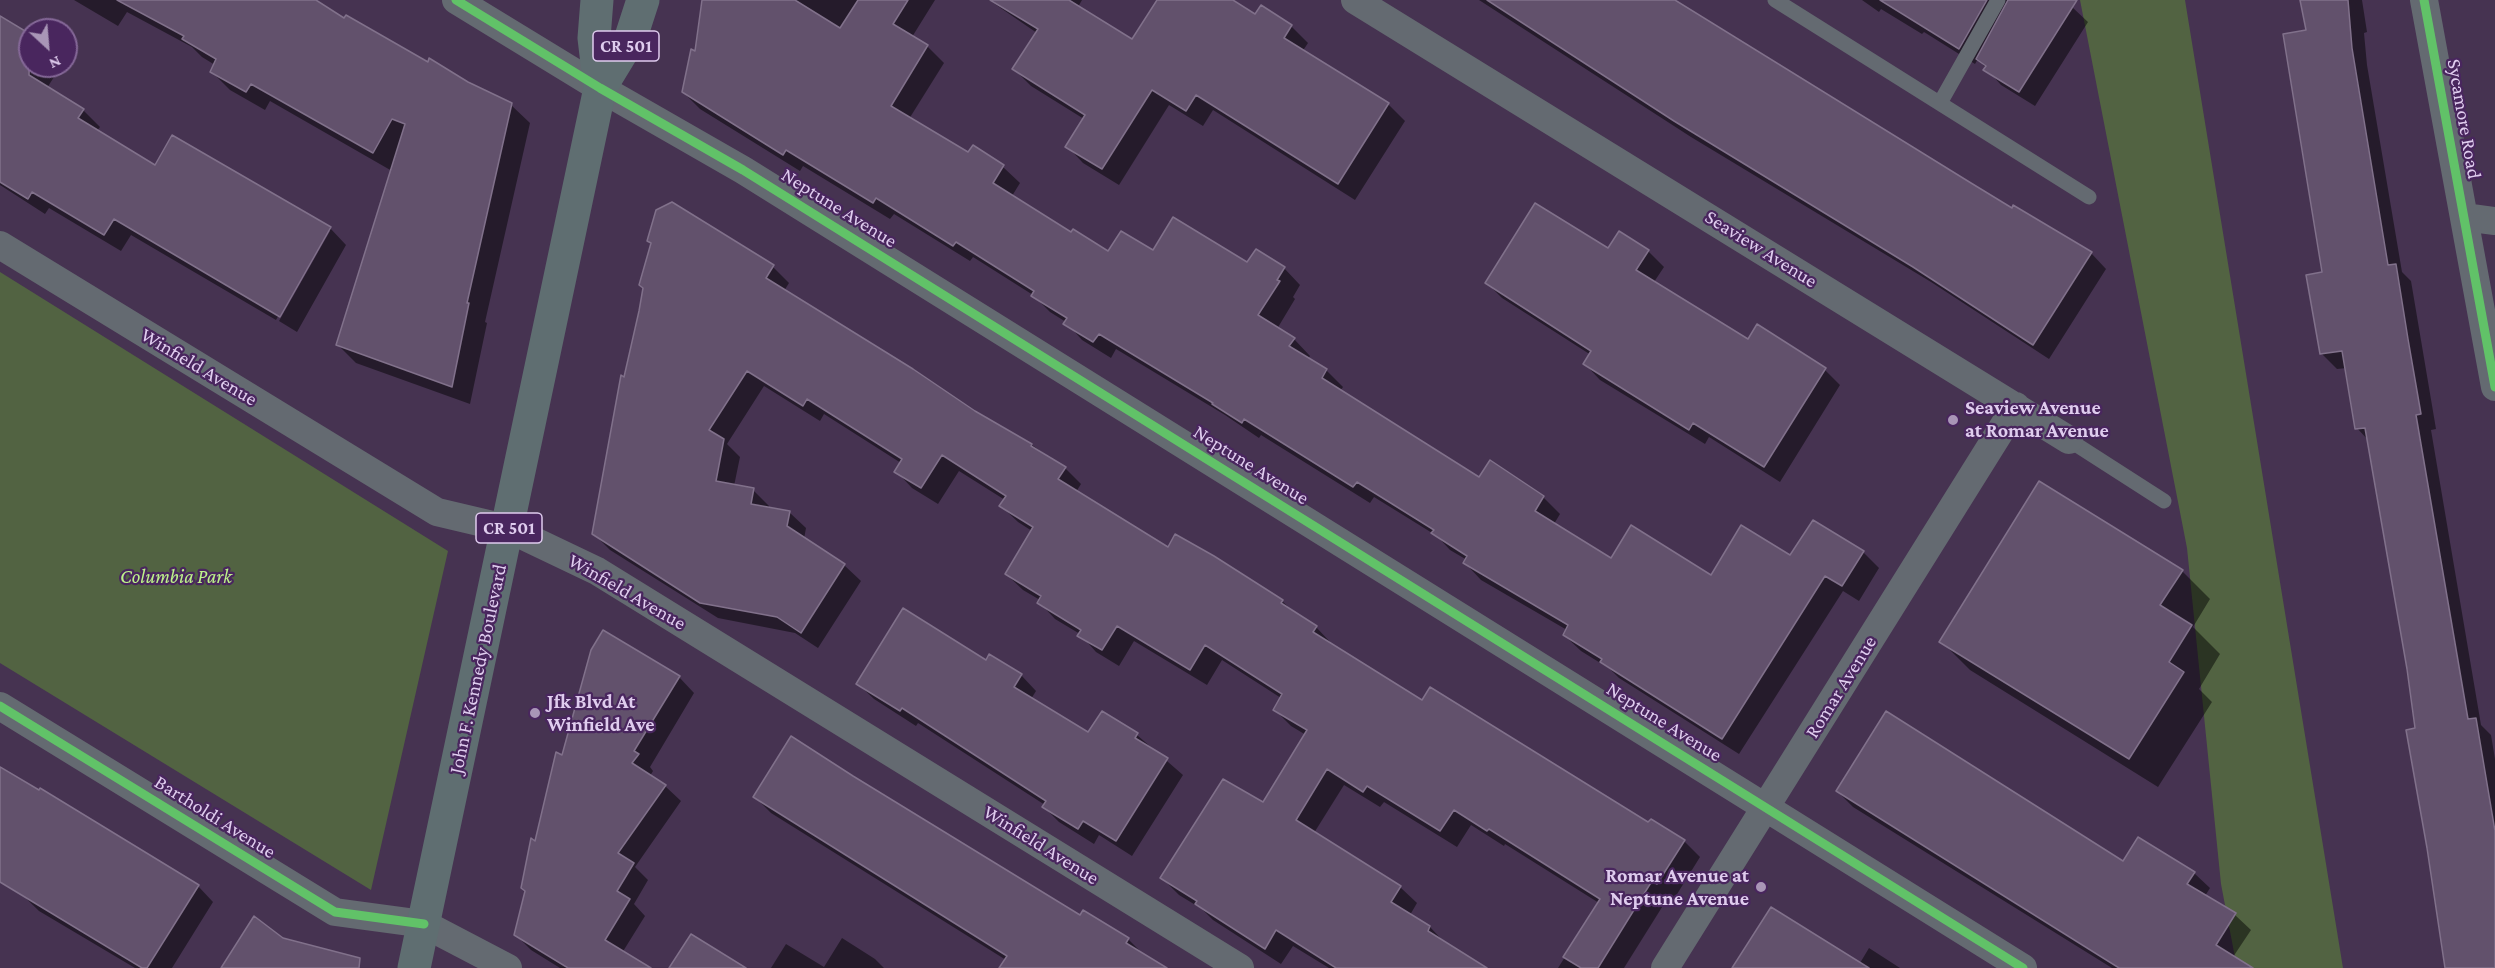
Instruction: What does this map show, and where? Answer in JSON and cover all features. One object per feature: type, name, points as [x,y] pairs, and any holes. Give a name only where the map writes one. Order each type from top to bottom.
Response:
[{"type":"main road","name":"John F. Kennedy Boulevard","points":[[414,968],[491,603],[509,529],[600,88],[594,38],[597,0]]},
{"type":"main road","name":"John F. Kennedy Boulevard","points":[[600,88],[631,37],[643,0]]},
{"type":"street","name":"Neptune Avenue","points":[[456,0],[600,88],[743,170],[2024,968]]},
{"type":"street","name":"Seaview Avenue","points":[[1355,0],[2069,440]]},
{"type":"street","name":"Sycamore Road","points":[[2424,0],[2495,387]]},
{"type":"street","points":[[2464,217],[2495,221]]},
{"type":"street","name":"Winfield Avenue","points":[[0,245],[437,512],[509,529],[597,571],[1240,968]]},
{"type":"street","name":"Romar Avenue","points":[[1665,968],[2016,406]]},
{"type":"street","name":"Bartholdi Avenue","points":[[0,706],[335,912],[424,924],[508,968]]},
{"type":"lane","points":[[1775,0],[2090,197]]},
{"type":"lane","points":[[1940,104],[1998,0]]},
{"type":"lane","name":"Seaview Avenue","points":[[2069,440],[2164,501]]},
{"type":"green space","points":[[2080,0],[2185,0],[2343,968],[2237,968],[2221,884],[2187,548]]},
{"type":"green space","name":"Columbia Park","points":[[0,272],[448,551],[371,890],[0,663]]},
{"type":"building","points":[[117,0],[316,0],[344,18],[346,15],[428,62],[429,58],[468,82],[512,103],[467,303],[469,303],[452,387],[336,345],[405,124],[392,119],[373,153],[251,84],[246,92],[210,72],[216,59],[182,39],[184,36]]},
{"type":"building","points":[[702,0],[795,0],[840,28],[858,0],[908,0],[893,24],[928,45],[891,106],[968,152],[973,145],[1004,165],[993,183],[1071,232],[1073,229],[1108,251],[1121,231],[1153,250],[1173,217],[1247,262],[1256,249],[1285,267],[1277,280],[1280,281],[1258,315],[1295,338],[1289,346],[1327,369],[1322,378],[1479,477],[1490,460],[1544,496],[1535,511],[1611,558],[1631,525],[1711,575],[1741,525],[1790,555],[1813,520],[1864,551],[1842,586],[1825,576],[1722,739],[1600,662],[1602,659],[1563,635],[1568,625],[1463,563],[1467,556],[1431,533],[1434,530],[1357,482],[1353,487],[1244,419],[1242,423],[1099,334],[1093,342],[1063,324],[1067,318],[1031,296],[1034,291],[956,242],[953,246],[876,198],[873,203],[786,150],[783,155],[682,92],[691,49],[695,51]]},
{"type":"building","points":[[990,0],[1069,0],[1132,39],[1157,0],[1233,0],[1255,14],[1261,5],[1292,25],[1284,38],[1389,103],[1338,184],[1196,95],[1186,111],[1152,90],[1102,169],[1065,147],[1085,115],[1012,69],[1038,29]]},
{"type":"building","points":[[1487,0],[1675,0],[2012,208],[2013,205],[2092,252],[2033,345],[1913,267],[1674,121]]},
{"type":"building","points":[[1880,0],[1987,0],[1959,49]]},
{"type":"building","points":[[2008,0],[2077,0],[2019,92],[1983,70],[1986,66],[1976,59]]},
{"type":"building","points":[[2300,0],[2348,0],[2352,48],[2388,265],[2396,264],[2421,414],[2416,415],[2468,719],[2476,718],[2495,831],[2495,968],[2445,968],[2406,730],[2415,728],[2407,669],[2365,428],[2355,429],[2342,351],[2320,354],[2306,275],[2322,272],[2283,34],[2306,30]]},
{"type":"building","points":[[0,16],[18,27],[18,78],[34,78],[84,109],[78,118],[155,165],[172,135],[331,227],[280,317],[114,219],[104,235],[32,192],[28,199],[0,182]]},
{"type":"building","points":[[672,202],[774,265],[766,278],[1066,467],[1058,479],[1168,547],[1175,534],[1214,556],[1283,600],[1281,603],[1317,626],[1313,632],[1422,700],[1430,687],[1648,822],[1651,819],[1685,840],[1657,884],[1652,881],[1598,968],[1581,968],[1563,957],[1600,899],[1489,829],[1487,831],[1454,810],[1440,831],[1367,786],[1363,792],[1327,769],[1296,820],[1401,886],[1391,902],[1430,926],[1428,931],[1487,968],[1336,968],[1276,930],[1265,949],[1195,904],[1197,901],[1160,878],[1223,779],[1263,802],[1307,730],[1273,710],[1282,694],[1205,645],[1190,670],[1117,626],[1102,650],[1077,636],[1081,630],[1037,603],[1041,596],[1005,574],[1033,527],[999,506],[1006,496],[942,455],[921,488],[894,472],[902,459],[807,399],[803,406],[747,371],[709,430],[724,439],[716,481],[754,488],[751,504],[790,511],[787,526],[845,564],[801,633],[777,617],[700,603],[592,534],[621,375],[624,377],[639,311],[643,288],[639,285],[651,243],[647,241],[656,210]]},
{"type":"building","points":[[1535,203],[1608,248],[1619,231],[1649,250],[1636,270],[1748,339],[1757,324],[1826,368],[1764,467],[1693,423],[1689,430],[1583,364],[1591,351],[1485,283]]},
{"type":"building","points":[[2039,481],[2183,570],[2160,605],[2192,625],[2169,662],[2184,672],[2129,759],[1939,642]]},
{"type":"building","points":[[903,608],[986,660],[989,654],[1022,674],[1014,687],[1088,732],[1102,711],[1138,733],[1135,738],[1168,758],[1116,841],[1083,821],[1078,829],[1042,807],[1046,801],[902,708],[900,711],[856,684]]},
{"type":"building","points":[[603,630],[680,676],[634,751],[639,754],[632,763],[666,785],[618,853],[634,863],[617,891],[630,899],[605,940],[651,968],[568,968],[514,935],[525,891],[521,888],[531,838],[535,841],[556,752],[562,755],[591,650]]},
{"type":"building","points":[[1886,711],[2123,861],[2138,837],[2195,872],[2187,884],[2236,913],[2216,945],[2253,968],[2119,968],[1836,791]]},
{"type":"building","points":[[791,736],[1080,915],[1083,910],[1129,938],[1126,943],[1167,968],[999,968],[1007,956],[753,797]]},
{"type":"building","points":[[0,767],[39,790],[40,788],[199,885],[147,968],[142,968],[0,882]]},
{"type":"building","points":[[1771,907],[1869,968],[1732,968]]},
{"type":"building","points":[[254,916],[283,938],[360,958],[359,968],[221,968]]},
{"type":"building","points":[[691,934],[746,968],[669,968]]},
{"type":"cycle path","points":[[456,0],[600,88],[743,170],[2023,968]]},
{"type":"cycle path","points":[[2424,0],[2495,387]]},
{"type":"cycle path","points":[[0,706],[335,912],[424,924]]},
{"type":"place","name":"Seaview Avenue at Romar Avenue","points":[[1953,420]]},
{"type":"place","name":"Jfk Blvd At Winfield Ave","points":[[535,713]]},
{"type":"place","name":"Romar Avenue at Neptune Avenue","points":[[1761,887]]}]
